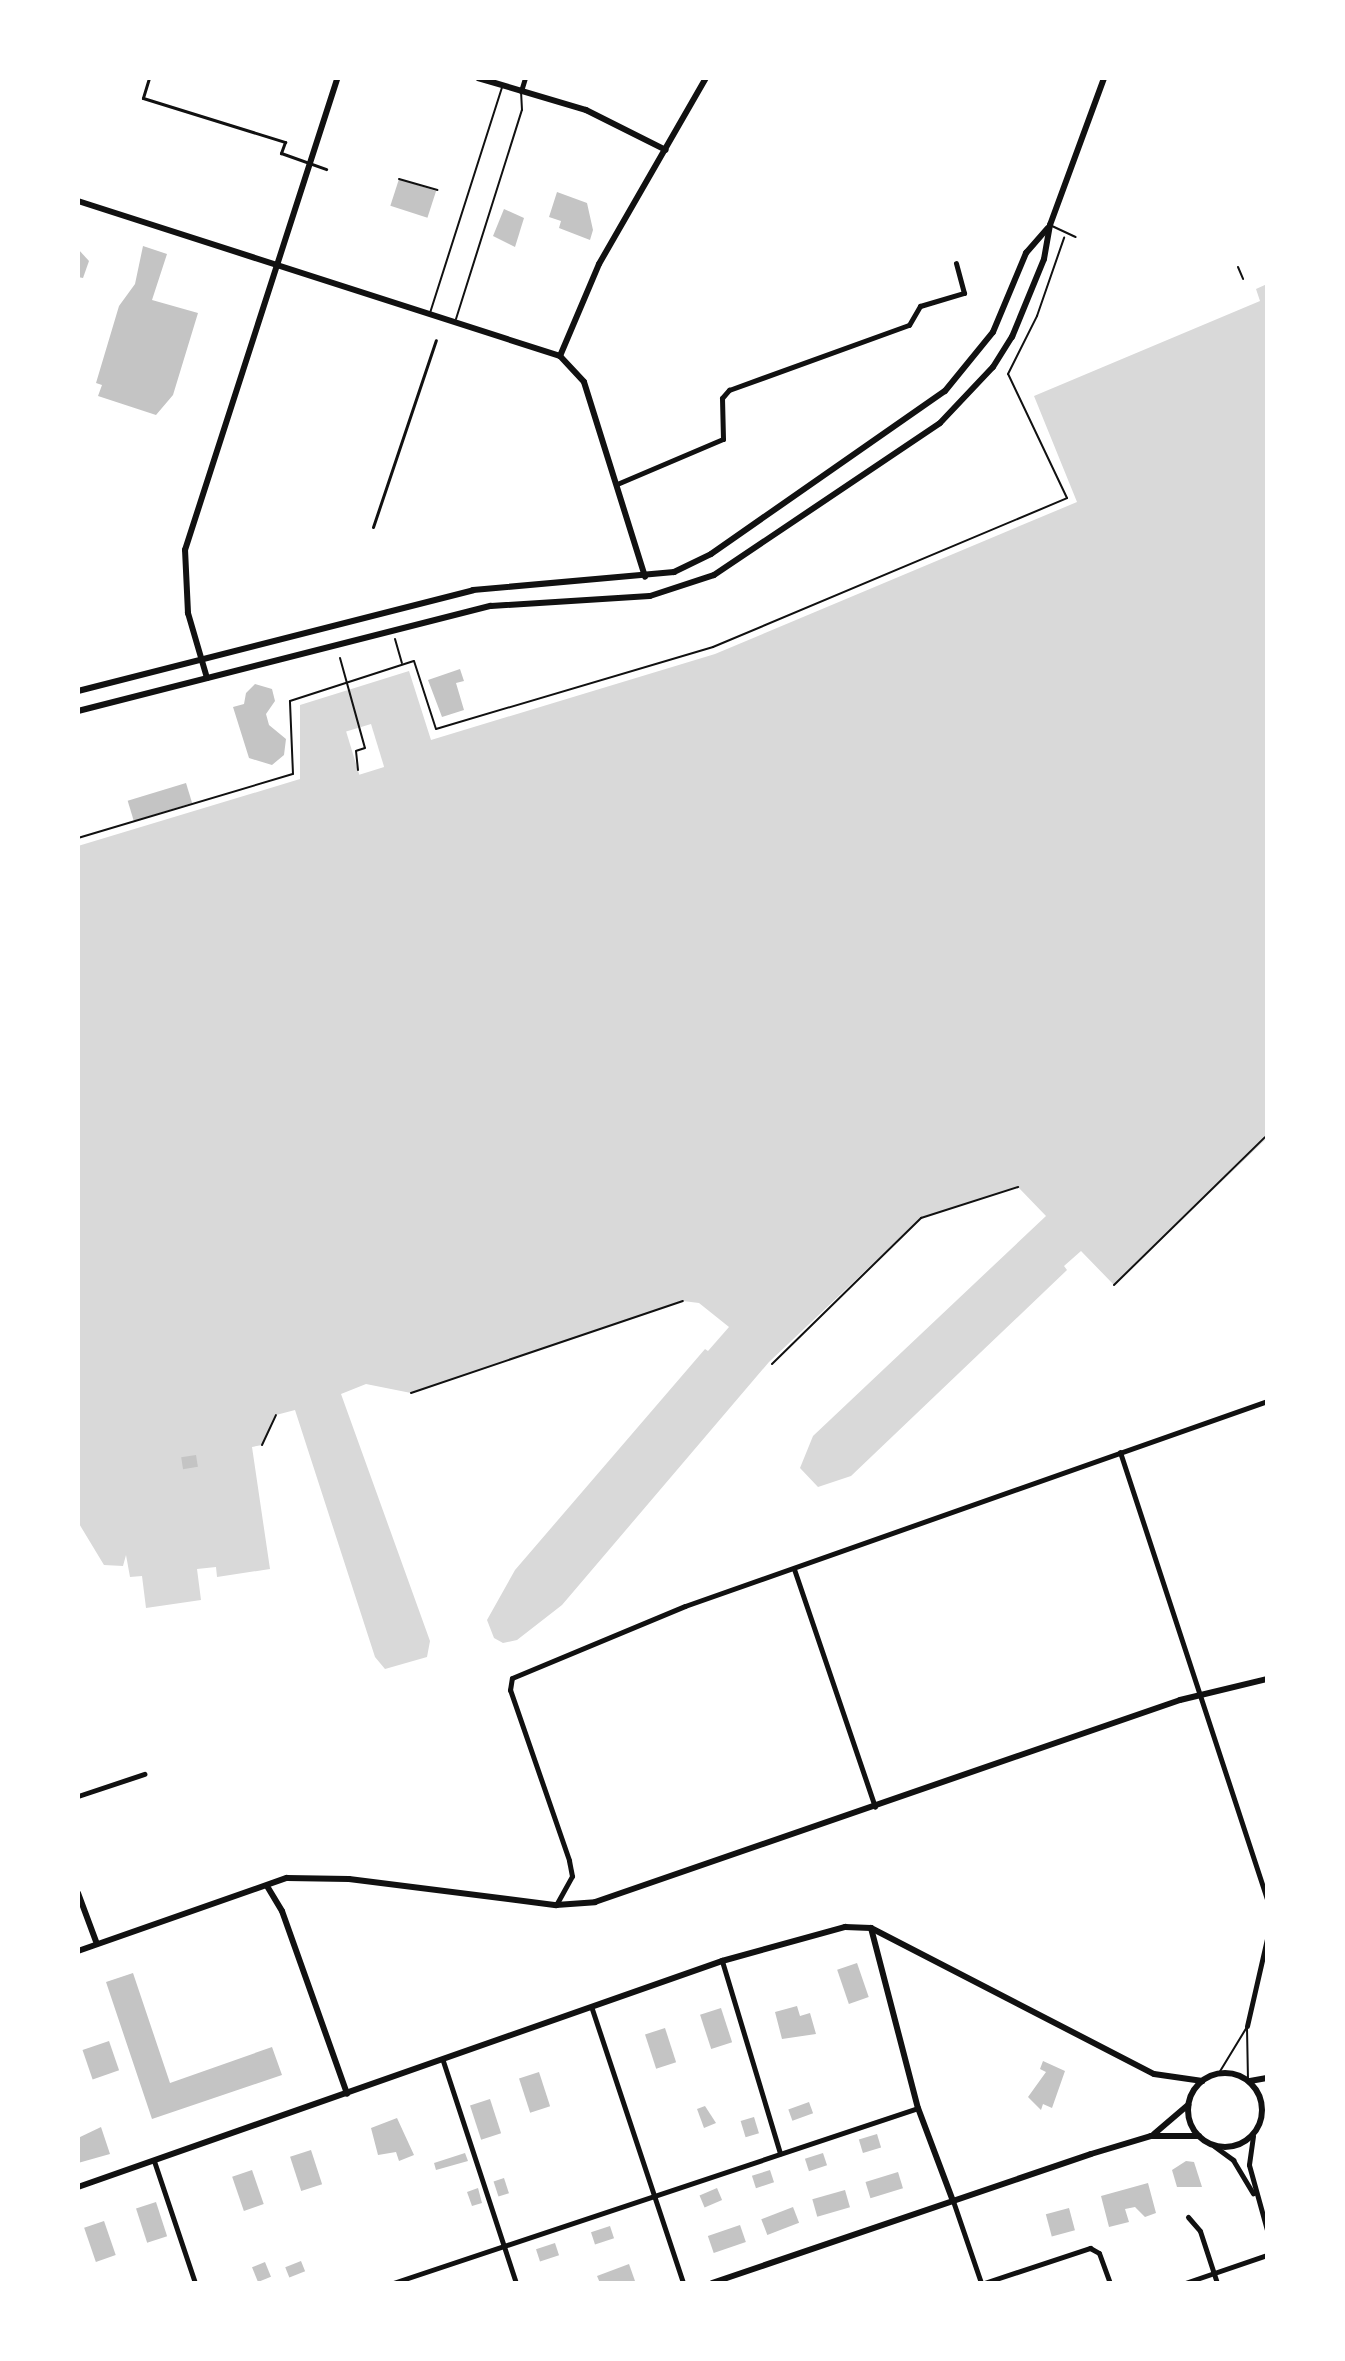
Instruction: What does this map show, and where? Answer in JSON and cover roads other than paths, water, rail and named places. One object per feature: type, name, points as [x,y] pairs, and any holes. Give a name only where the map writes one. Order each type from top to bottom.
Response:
[{"type":"street","points":[[149,78],[143,98],[285,142],[281,153],[326,169]]},
{"type":"street","points":[[207,678],[185,590],[185,550],[337,78]]},
{"type":"street","points":[[478,78],[601,116],[666,150]]},
{"type":"street","points":[[521,91],[525,78]]},
{"type":"street","points":[[560,356],[593,275],[706,78]]},
{"type":"street","points":[[78,711],[491,606],[650,596],[714,575],[940,423],[993,367],[1024,311],[1044,259],[1050,225],[1104,78]]},
{"type":"street","points":[[78,201],[560,356],[584,382],[650,596]]},
{"type":"street","points":[[78,691],[473,590],[558,579],[645,577],[674,572],[711,554],[909,420],[978,355],[1007,302],[1026,253],[1050,225]]},
{"type":"street","points":[[617,484],[653,467],[703,452],[723,439],[722,398],[729,390],[909,325],[920,306],[964,293],[956,263]]},
{"type":"street","points":[[373,527],[436,340]]},
{"type":"street","points":[[556,1905],[572,1876],[510,1690],[512,1678],[685,1606],[1267,1401]]},
{"type":"street","points":[[1120,1452],[1267,1898]]},
{"type":"street","points":[[794,1569],[875,1807]]},
{"type":"street","points":[[78,1951],[287,1878],[327,1876],[556,1905],[616,1896],[1198,1695],[1267,1679]]},
{"type":"street","points":[[78,1796],[144,1774]]},
{"type":"street","points":[[267,1886],[282,1911],[347,2094]]},
{"type":"street","points":[[78,1893],[97,1944]]},
{"type":"street","points":[[871,1928],[918,2108],[982,2283],[1090,2248],[1099,2253],[1110,2283]]},
{"type":"street","points":[[78,2187],[722,1961],[824,1931],[871,1928],[1154,2074],[1202,2081],[1219,2073],[1249,2081],[1267,2078]]},
{"type":"street","points":[[1247,2026],[1267,1939]]},
{"type":"street","points":[[722,1961],[780,2153]]},
{"type":"street","points":[[592,2009],[683,2283]]},
{"type":"street","points":[[443,2061],[516,2283]]},
{"type":"street","points":[[712,2283],[1151,2136],[1176,2120],[1202,2081]]},
{"type":"street","points":[[1249,2081],[1265,2106],[1248,2155],[1267,2230]]},
{"type":"street","points":[[1189,2103],[1190,2121],[1199,2136],[1233,2160],[1258,2203]]},
{"type":"street","points":[[393,2283],[653,2192],[918,2108]]},
{"type":"street","points":[[1151,2136],[1199,2136]]},
{"type":"street","points":[[1214,2146],[1238,2145],[1253,2136]]},
{"type":"street","points":[[154,2161],[195,2283]]},
{"type":"street","points":[[1188,2217],[1200,2231],[1217,2283]]},
{"type":"street","points":[[1185,2283],[1267,2255]]},
{"type":"lane","points":[[429,314],[502,86]]},
{"type":"lane","points":[[455,322],[522,110],[521,91]]},
{"type":"lane","points":[[1050,225],[1076,237]]},
{"type":"lane","points":[[1219,2073],[1247,2026]]},
{"type":"lane","points":[[1247,2026],[1249,2081]]}]
